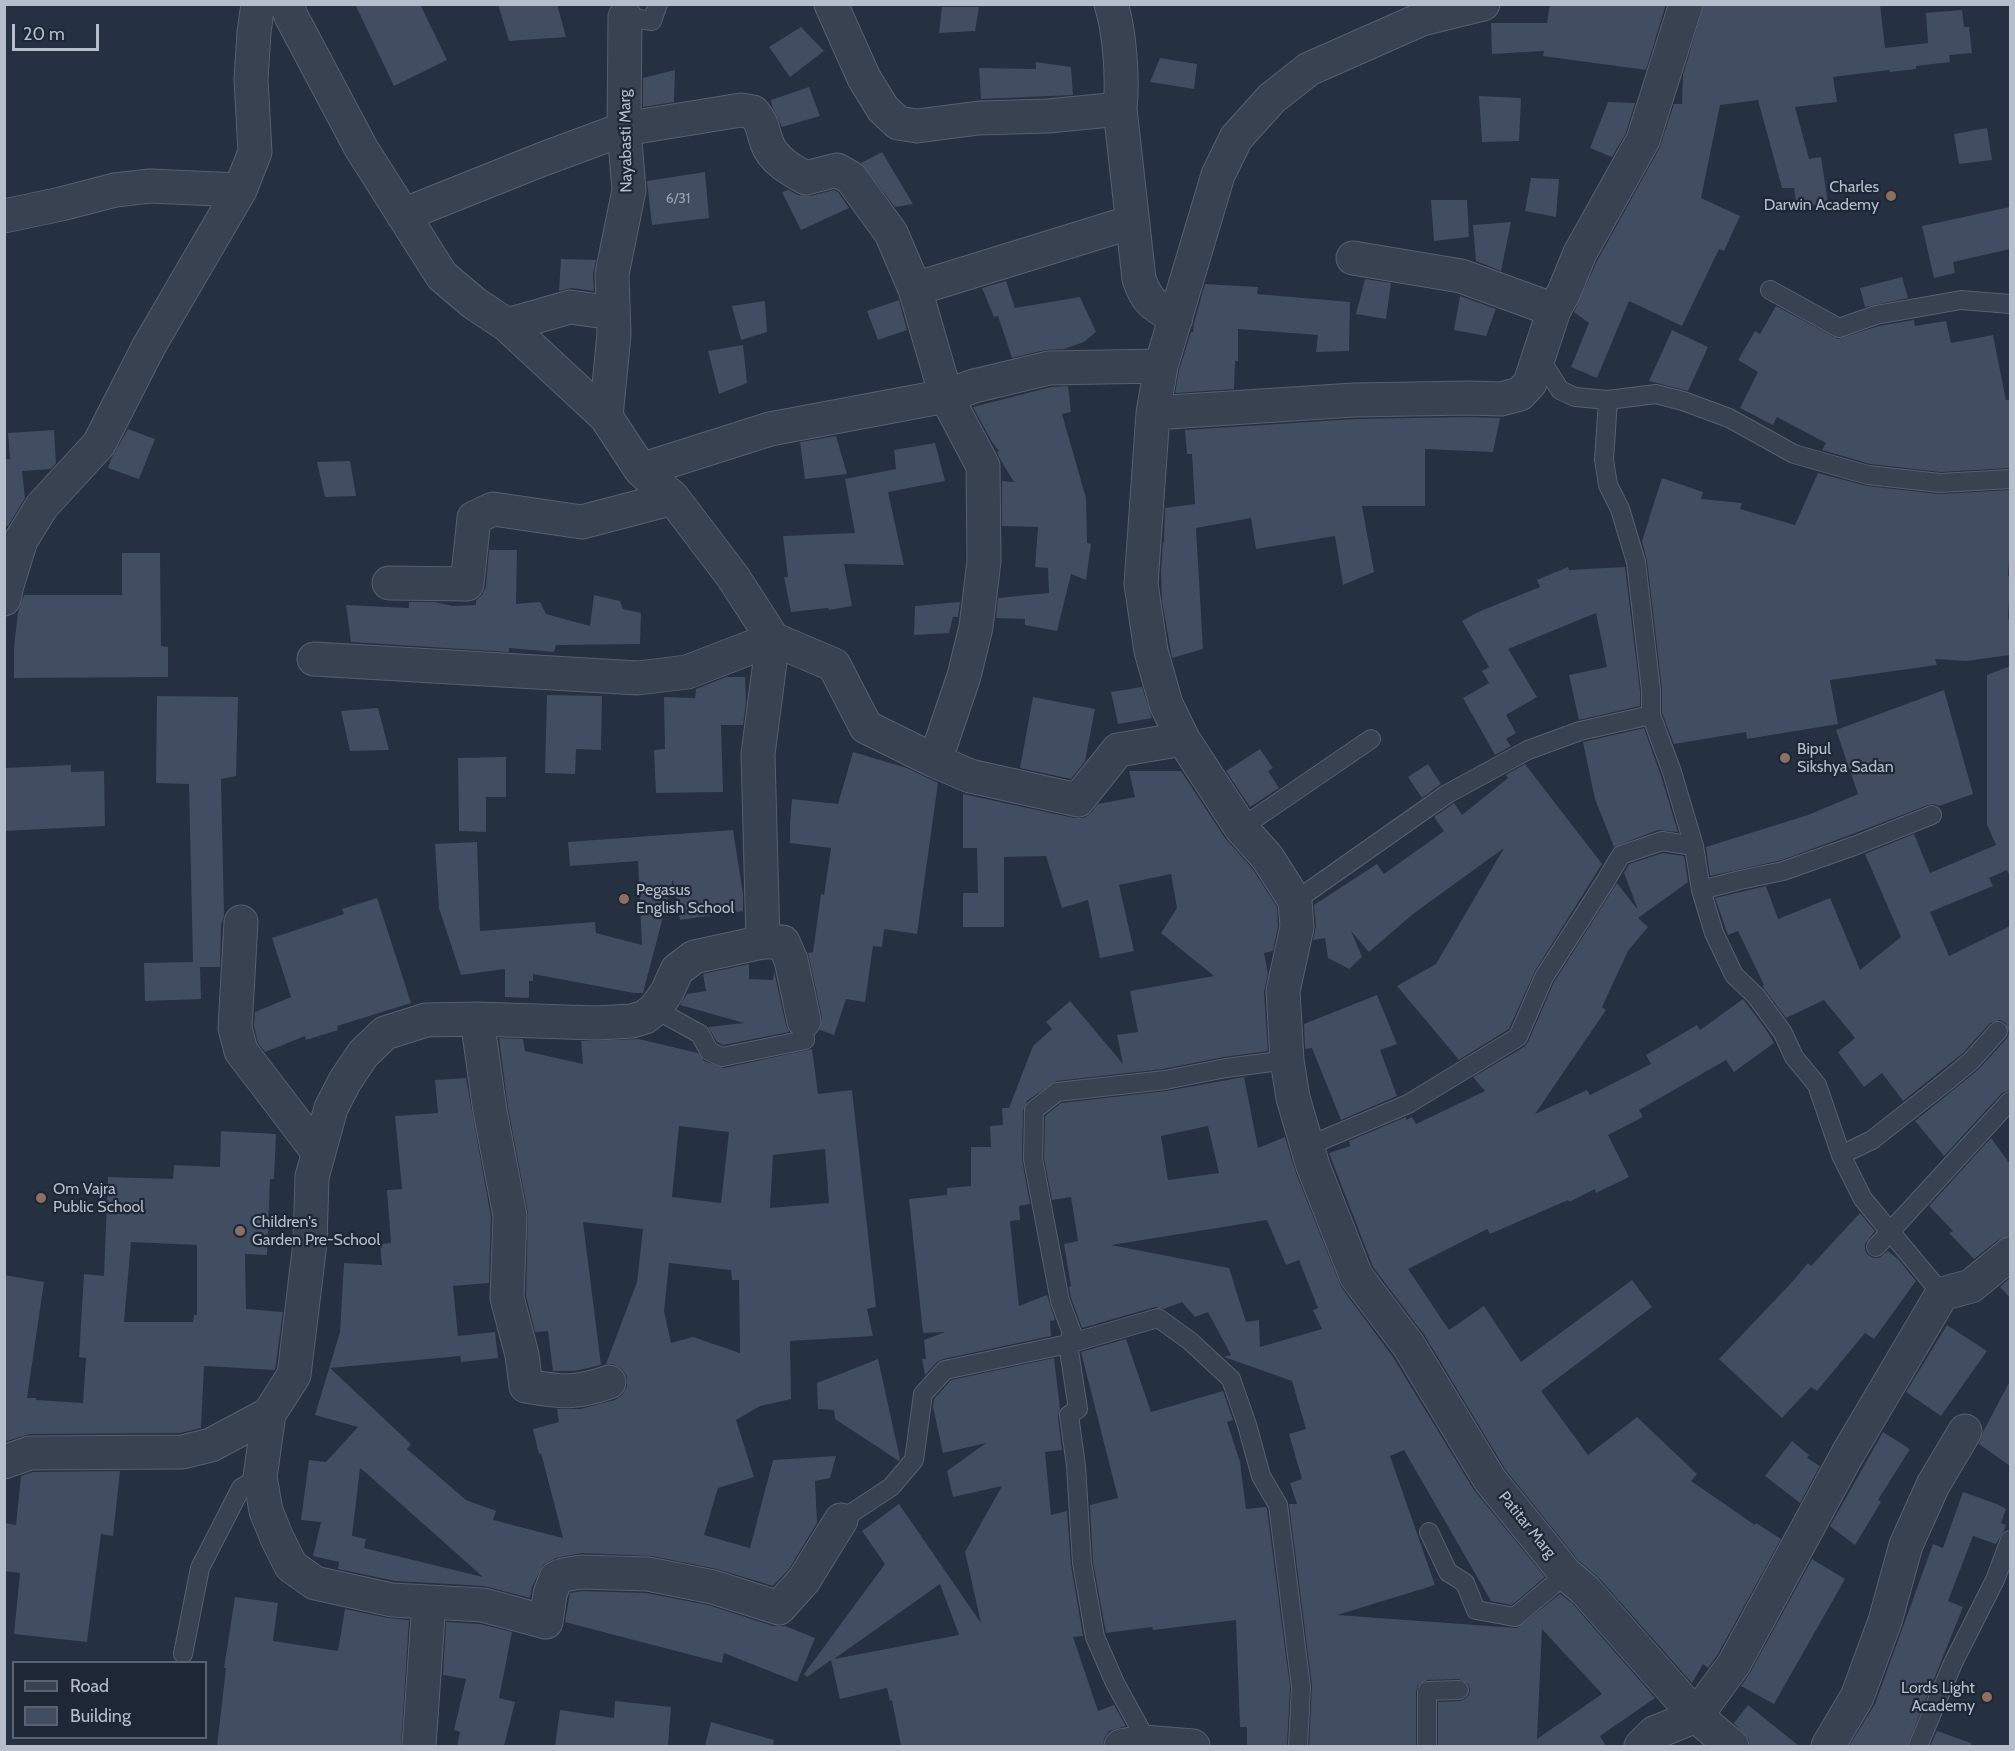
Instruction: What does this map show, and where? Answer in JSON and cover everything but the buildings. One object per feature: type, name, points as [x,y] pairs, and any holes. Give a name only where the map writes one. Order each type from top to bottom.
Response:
[{"type":"street","points":[[4,599],[21,540],[42,506],[99,444],[149,346],[240,190],[255,152],[251,79],[258,4]]},
{"type":"street","points":[[287,4],[291,16],[361,148],[442,276],[474,303],[507,325],[606,417],[641,470],[673,498],[733,577],[773,639],[834,665],[866,727],[970,776],[1078,800],[1118,750],[1183,739]]},
{"type":"street","points":[[831,4],[864,78],[883,109],[898,123],[917,126],[979,118],[1048,116],[1120,109]]},
{"type":"street","points":[[1110,4],[1117,33],[1122,91],[1120,109],[1139,279],[1144,295],[1153,306],[1176,318]]},
{"type":"street","points":[[1153,413],[1354,400],[1501,399],[1520,394],[1530,384],[1554,310],[1580,253],[1643,140],[1686,4]]},
{"type":"street","points":[[1295,901],[1267,857],[1241,828],[1183,739],[1166,704],[1151,651],[1142,584],[1153,413],[1161,366],[1218,175],[1236,138],[1272,98],[1309,69],[1422,12],[1479,5]]},
{"type":"street","name":"Nayabasti Marg","points":[[606,417],[614,334],[612,274],[629,190],[624,129],[625,17]]},
{"type":"street","points":[[403,215],[624,129],[741,110],[753,112],[763,124],[767,145],[778,159],[792,170],[806,178],[837,170],[850,178],[891,233],[915,289],[946,396],[983,466],[984,561],[976,627],[964,676],[935,761]]},
{"type":"street","points":[[4,216],[115,190],[150,186],[240,190]]},
{"type":"street","points":[[915,289],[1132,222]]},
{"type":"street","points":[[1353,258],[1461,276],[1554,310]]},
{"type":"street","points":[[507,325],[570,307],[613,313]]},
{"type":"street","points":[[641,470],[770,429],[946,396],[974,386],[1049,368],[1161,366]]},
{"type":"street","points":[[389,583],[467,584],[474,518],[493,509],[582,522],[673,498]]},
{"type":"street","points":[[314,660],[638,678],[687,672],[773,639]]},
{"type":"street","points":[[763,942],[758,754],[773,639]]},
{"type":"street","name":"Patitar Marg","points":[[1295,901],[1297,927],[1283,991],[1287,1060],[1293,1098],[1313,1166],[1356,1276],[1409,1346],[1490,1480],[1566,1574],[1584,1590],[1696,1716],[1732,1746]]},
{"type":"street","points":[[241,922],[235,1028],[241,1051],[318,1152]]},
{"type":"street","points":[[804,1021],[792,960],[783,942],[763,942],[693,957],[676,970],[667,992],[655,1009],[645,1017],[632,1021],[596,1023],[477,1019],[426,1020],[385,1033],[363,1054],[345,1081],[331,1108],[318,1152],[312,1177],[310,1243],[294,1376],[269,1414],[260,1477],[266,1511],[291,1566],[315,1582],[392,1600],[483,1605],[546,1622],[555,1578],[581,1572],[648,1574],[713,1587],[779,1608],[804,1580],[841,1520]]},
{"type":"street","points":[[477,1019],[490,1111],[510,1216],[507,1298],[522,1356],[526,1386],[564,1392],[592,1388],[609,1382]]},
{"type":"street","points":[[1650,1742],[1696,1716],[1734,1664],[1846,1455],[1942,1294],[1971,1286],[2010,1254]]},
{"type":"street","points":[[4,1462],[30,1453],[182,1452],[212,1445],[269,1414]]},
{"type":"street","points":[[1828,1746],[1857,1697],[1885,1621],[1906,1545],[1933,1485],[1965,1431]]},
{"type":"street","points":[[419,1746],[429,1602]]},
{"type":"street","points":[[1121,1746],[1143,1742],[1193,1746]]},
{"type":"lane","name":"Nayabasti Marg","points":[[625,17],[652,21],[658,4]]},
{"type":"lane","points":[[1770,290],[1839,328],[1876,315],[1960,300],[2010,304]]},
{"type":"lane","points":[[1539,357],[1560,390],[1575,397],[1608,400],[1656,394],[1683,401],[1729,418],[1794,454],[1868,475],[1940,483],[2010,479]]},
{"type":"lane","points":[[1608,400],[1604,460],[1608,485],[1620,509],[1636,562],[1651,690],[1651,715],[1672,772],[1694,846],[1701,890],[1714,933],[1734,975],[1756,996],[1783,1033],[1794,1057],[1817,1085],[1841,1155],[1863,1199],[1942,1294]]},
{"type":"lane","points":[[1295,901],[1448,794],[1528,750],[1580,731],[1651,715]]},
{"type":"lane","points":[[1241,828],[1371,739]]},
{"type":"lane","points":[[1701,890],[1783,871],[1932,815]]},
{"type":"lane","points":[[1308,1146],[1408,1104],[1518,1036],[1544,977],[1621,855],[1662,842],[1694,846]]},
{"type":"lane","points":[[655,1009],[700,1034],[709,1052],[722,1057],[804,1040],[804,1021]]},
{"type":"lane","points":[[1841,1155],[1872,1140],[1947,1081],[1971,1062],[1998,1031]]},
{"type":"lane","points":[[1114,1746],[1143,1734],[1115,1683],[1095,1637],[1082,1563],[1076,1466],[1069,1415],[1078,1409],[1074,1371],[1068,1344],[1072,1333],[1060,1301],[1033,1159],[1034,1110],[1057,1092],[1166,1080],[1226,1068],[1287,1060]]},
{"type":"lane","points":[[1876,1247],[2010,1101]]},
{"type":"lane","points":[[841,1520],[891,1487],[914,1460],[923,1394],[945,1370],[1068,1344],[1158,1318],[1190,1341],[1231,1379],[1261,1476],[1278,1505],[1301,1687],[1298,1746]]},
{"type":"lane","points":[[183,1654],[200,1568],[241,1488],[260,1477]]},
{"type":"lane","points":[[1429,1532],[1448,1572],[1465,1583],[1476,1610],[1515,1617],[1566,1574]]},
{"type":"lane","points":[[1918,1746],[1953,1663],[1995,1580],[2010,1540]]},
{"type":"lane","points":[[1427,1746],[1426,1691],[1459,1690]]},
{"type":"place","name":"Charles Darwin Academy","points":[[1891,196]]},
{"type":"place","name":"Bipul Sikshya Sadan","points":[[1785,758]]},
{"type":"place","name":"Pegasus English School","points":[[624,899]]},
{"type":"place","name":"Om Vajra Public School","points":[[41,1198]]},
{"type":"place","name":"Children's Garden Pre-School","points":[[240,1231]]},
{"type":"place","name":"Lords Light Academy","points":[[1987,1697]]}]
